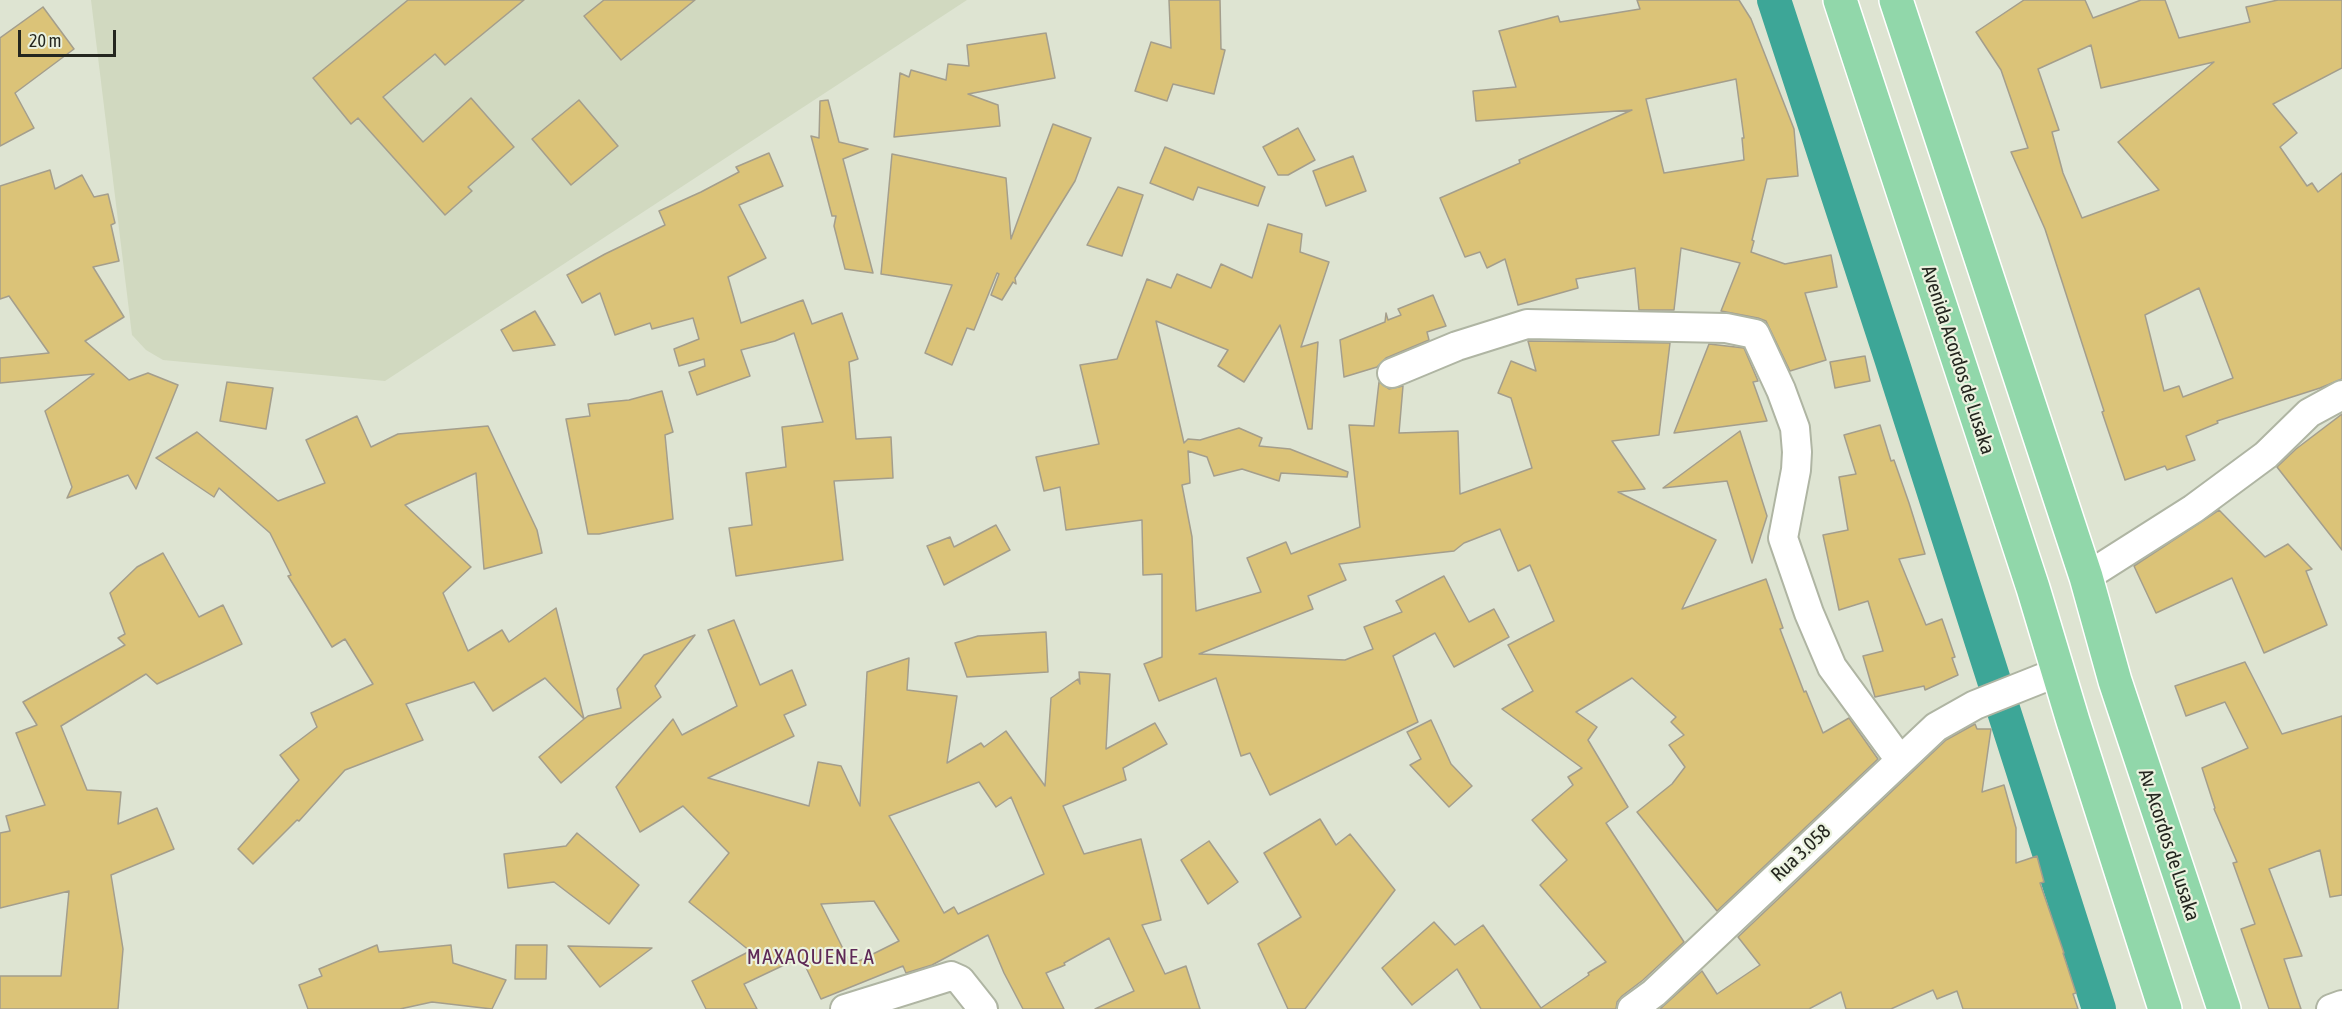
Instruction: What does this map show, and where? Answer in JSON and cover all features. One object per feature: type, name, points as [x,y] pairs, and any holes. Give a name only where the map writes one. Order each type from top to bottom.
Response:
[{"type":"main road","name":"Avenida Acordos de Lusaka","points":[[1840,0],[2033,588],[2165,1009]]},
{"type":"main road","points":[[1896,0],[2086,577]]},
{"type":"main road","name":"Av. Acordos de Lusaka","points":[[2086,577],[2115,681],[2224,1009]]},
{"type":"street","points":[[1392,373],[1457,346],[1527,324],[1726,328],[1755,334],[1781,390],[1795,428],[1796,470],[1784,538],[1794,570],[1832,667],[1900,760]]},
{"type":"street","points":[[2086,577],[2193,508],[2266,455],[2309,413],[2342,395]]},
{"type":"street","name":"Rua 3.058","points":[[1632,1009],[1654,993],[1936,727],[1976,705],[2058,672]]},
{"type":"street","points":[[845,1009],[951,976],[960,980],[983,1009]]},
{"type":"street","points":[[2331,1009],[2342,1005]]},
{"type":"shaded area","points":[[91,0],[967,0],[385,381],[163,360],[146,350],[132,335]]},
{"type":"building","points":[[408,0],[524,0],[445,65],[435,54],[383,97],[423,142],[471,98],[514,147],[468,187],[472,191],[445,215],[358,118],[351,124],[313,78]]},
{"type":"building","points":[[604,0],[695,0],[621,60],[584,16]]},
{"type":"building","points":[[1169,0],[1220,0],[1221,49],[1225,50],[1214,94],[1173,84],[1167,101],[1135,91],[1151,42],[1171,48]]},
{"type":"building","points":[[1637,0],[1739,0],[1751,19],[1794,129],[1798,176],[1767,179],[1751,252],[1785,264],[1831,255],[1837,287],[1805,293],[1826,360],[1790,371],[1766,321],[1721,311],[1740,263],[1681,248],[1674,310],[1639,310],[1635,268],[1576,279],[1578,288],[1518,305],[1505,259],[1487,268],[1480,252],[1465,257],[1440,198],[1632,110],[1476,121],[1473,91],[1516,87],[1499,31],[1558,16],[1560,22],[1640,9]],"holes":[[[1736,79],[1744,138],[1742,138],[1744,160],[1664,173],[1646,99]]]},
{"type":"building","points":[[2024,0],[2085,0],[2093,18],[2141,0],[2165,0],[2179,38],[2250,22],[2246,7],[2278,0],[2342,0],[2342,68],[2273,104],[2297,133],[2280,147],[2307,186],[2312,183],[2318,192],[2342,173],[2342,379],[2217,421],[2218,423],[2186,436],[2195,460],[2167,470],[2165,466],[2125,480],[2045,229],[2011,152],[2028,148],[2001,70],[1976,32]],"holes":[[[2091,45],[2101,88],[2214,62],[2118,142],[2159,190],[2082,218],[2063,173],[2052,132],[2059,130],[2038,69]],[[2199,288],[2233,378],[2183,397],[2179,386],[2164,391],[2145,315]]]},
{"type":"building","points":[[43,7],[74,49],[15,93],[34,128],[0,146],[0,38]]},
{"type":"building","points":[[1046,33],[1055,78],[968,94],[998,105],[1000,126],[894,137],[900,73],[909,77],[911,70],[946,80],[948,64],[969,66],[967,45]]},
{"type":"building","points":[[579,100],[618,146],[571,185],[532,139]]},
{"type":"building","points":[[828,100],[839,142],[868,149],[843,159],[873,273],[845,269],[834,226],[836,216],[832,216],[811,136],[819,138],[820,101]]},
{"type":"building","points":[[1053,124],[1091,138],[1075,181],[1015,278],[1016,284],[1013,282],[1002,300],[991,295],[999,274],[997,273],[974,330],[967,328],[952,365],[925,353],[952,285],[881,274],[892,154],[1006,178],[1011,239]]},
{"type":"building","points":[[1298,128],[1315,160],[1288,175],[1278,175],[1263,147]]},
{"type":"building","points":[[1165,147],[1265,187],[1258,206],[1198,187],[1193,200],[1150,183]]},
{"type":"building","points":[[769,153],[783,186],[739,205],[766,258],[728,277],[741,323],[803,300],[812,324],[842,313],[858,359],[849,362],[856,439],[891,437],[893,478],[834,481],[843,560],[736,576],[729,528],[752,525],[746,473],[786,467],[782,427],[823,422],[794,333],[775,341],[741,350],[750,376],[697,395],[689,372],[705,366],[704,359],[679,366],[674,349],[699,339],[693,318],[652,329],[650,323],[615,335],[600,293],[582,303],[567,275],[665,225],[659,211],[739,172],[736,167]]},
{"type":"building","points":[[1353,156],[1366,191],[1326,206],[1313,171]]},
{"type":"building","points":[[50,170],[55,189],[82,175],[94,197],[108,194],[115,223],[111,225],[119,261],[93,267],[124,317],[85,341],[129,380],[148,373],[178,385],[136,489],[128,475],[67,498],[72,487],[45,411],[94,374],[0,383],[0,358],[49,353],[9,296],[0,299],[0,186]]},
{"type":"building","points":[[1118,187],[1143,195],[1122,256],[1087,245]]},
{"type":"building","points":[[1268,224],[1302,234],[1300,252],[1329,262],[1301,347],[1318,342],[1312,429],[1308,429],[1280,325],[1244,382],[1218,366],[1228,350],[1156,321],[1184,443],[1188,439],[1200,440],[1239,428],[1262,438],[1259,446],[1290,449],[1348,472],[1347,477],[1281,473],[1279,481],[1242,469],[1214,476],[1207,457],[1188,451],[1190,483],[1182,485],[1192,537],[1196,611],[1261,592],[1247,558],[1286,542],[1291,554],[1360,527],[1349,425],[1374,426],[1379,382],[1389,389],[1403,386],[1399,433],[1458,431],[1460,494],[1532,468],[1511,398],[1498,393],[1511,361],[1536,371],[1528,341],[1670,343],[1659,435],[1612,441],[1645,489],[1618,492],[1716,540],[1682,609],[1766,579],[1783,628],[1780,629],[1804,692],[1806,691],[1823,733],[1849,718],[1878,759],[1717,911],[1637,812],[1672,784],[1685,767],[1669,745],[1684,735],[1671,722],[1676,717],[1632,678],[1576,712],[1597,727],[1588,740],[1628,807],[1606,823],[1684,942],[1622,996],[1617,1002],[1616,1009],[1481,1009],[1457,969],[1412,1005],[1382,968],[1434,922],[1455,945],[1483,925],[1541,1008],[1606,962],[1540,885],[1567,860],[1532,820],[1573,785],[1568,777],[1582,768],[1502,709],[1533,691],[1508,645],[1554,621],[1530,565],[1518,571],[1500,529],[1464,543],[1454,551],[1339,564],[1346,580],[1308,596],[1313,609],[1199,654],[1345,660],[1373,649],[1364,627],[1402,612],[1396,601],[1444,576],[1469,622],[1494,609],[1509,637],[1454,667],[1435,633],[1393,656],[1418,722],[1270,795],[1250,753],[1241,756],[1216,678],[1159,701],[1144,664],[1162,657],[1162,574],[1143,575],[1142,520],[1066,530],[1060,487],[1044,491],[1036,457],[1099,444],[1080,365],[1117,359],[1147,279],[1171,288],[1177,274],[1211,288],[1221,264],[1252,278]]},
{"type":"building","points":[[1433,295],[1446,326],[1427,332],[1429,340],[1386,358],[1377,367],[1344,377],[1340,340],[1385,322],[1386,313],[1388,320],[1401,315],[1398,309]]},
{"type":"building","points":[[535,311],[555,345],[513,351],[501,330]]},
{"type":"building","points":[[1709,344],[1744,348],[1758,381],[1753,382],[1767,421],[1674,433]]},
{"type":"building","points":[[1865,356],[1870,381],[1835,388],[1830,362]]},
{"type":"building","points":[[227,382],[273,388],[266,429],[220,421]]},
{"type":"building","points":[[662,391],[673,432],[665,435],[673,519],[599,534],[588,534],[566,419],[590,416],[588,404],[629,400]]},
{"type":"building","points":[[2342,414],[2342,550],[2277,467],[2296,449]]},
{"type":"building","points":[[357,416],[371,447],[398,434],[488,426],[537,530],[542,553],[484,569],[476,473],[405,505],[471,567],[443,593],[468,651],[502,630],[509,642],[556,608],[584,719],[545,678],[493,711],[474,682],[406,704],[423,740],[345,770],[299,821],[297,820],[253,864],[238,849],[299,780],[280,755],[317,727],[311,713],[373,684],[345,639],[332,647],[288,576],[291,575],[270,533],[219,488],[214,497],[156,458],[197,432],[278,501],[325,483],[306,440]]},
{"type":"building","points":[[1880,425],[1925,554],[1899,559],[1926,625],[1942,619],[1955,657],[1952,658],[1958,675],[1925,690],[1924,686],[1875,697],[1863,656],[1883,651],[1868,601],[1839,610],[1823,535],[1848,530],[1839,477],[1856,474],[1844,435]]},
{"type":"building","points":[[1740,431],[1767,516],[1752,563],[1727,481],[1663,488]]},
{"type":"building","points":[[2219,510],[2265,557],[2288,544],[2312,569],[2306,571],[2327,625],[2264,653],[2232,578],[2156,613],[2134,566]]},
{"type":"building","points":[[996,525],[1010,550],[944,585],[927,546],[950,537],[954,547]]},
{"type":"building","points":[[163,553],[199,617],[223,605],[242,644],[157,684],[146,674],[61,726],[87,790],[121,792],[118,824],[157,808],[174,849],[111,875],[123,949],[118,1009],[0,1009],[0,976],[61,976],[69,891],[0,908],[0,833],[10,831],[6,816],[45,805],[16,733],[37,725],[23,702],[125,645],[118,638],[125,634],[110,593],[137,567]]},
{"type":"building","points":[[734,620],[760,685],[792,670],[806,705],[784,715],[794,736],[708,778],[809,806],[818,762],[841,766],[860,806],[867,672],[909,658],[907,690],[957,696],[947,763],[981,743],[984,747],[1006,731],[1045,786],[1051,698],[1078,679],[1080,684],[1079,672],[1110,674],[1106,749],[1155,723],[1167,744],[1123,768],[1126,780],[1063,806],[1084,854],[1141,839],[1161,920],[1142,925],[1165,974],[1186,966],[1200,1009],[1095,1009],[1134,991],[1109,938],[1064,963],[1065,965],[1046,973],[1064,1009],[1023,1009],[988,935],[932,965],[906,973],[903,966],[821,999],[801,957],[744,984],[757,1009],[706,1009],[692,981],[750,951],[689,902],[729,853],[683,806],[640,832],[616,787],[673,719],[682,735],[737,706],[708,630]],"holes":[[[979,782],[996,807],[1011,797],[1044,874],[958,914],[954,907],[944,913],[889,816]],[[874,901],[899,941],[851,965],[821,904]]]},
{"type":"building","points":[[1046,632],[1048,672],[967,677],[955,643],[978,636]]},
{"type":"building","points":[[695,635],[655,686],[661,697],[561,783],[539,757],[588,716],[621,708],[617,689],[644,655]]},
{"type":"building","points":[[2245,662],[2282,734],[2342,716],[2342,895],[2330,897],[2320,850],[2269,869],[2302,956],[2284,959],[2301,1009],[2269,1009],[2241,929],[2255,924],[2233,863],[2237,862],[2214,809],[2202,768],[2248,748],[2225,702],[2186,716],[2175,686]]},
{"type":"building","points":[[1431,720],[1451,764],[1472,786],[1449,807],[1410,765],[1421,759],[1407,732]]},
{"type":"building","points":[[1975,724],[1977,729],[1991,729],[1982,792],[2004,785],[2016,828],[2016,863],[2037,856],[2044,882],[2040,883],[2064,953],[2076,993],[2073,994],[2078,1009],[1963,1009],[1957,991],[1937,999],[1933,990],[1891,1009],[1846,1009],[1841,992],[1809,1009],[1660,1009],[1702,971],[1717,994],[1760,965],[1738,937],[1946,740]]},
{"type":"building","points":[[1320,819],[1336,845],[1350,834],[1395,890],[1305,1009],[1288,1009],[1258,944],[1301,917],[1264,853]]},
{"type":"building","points":[[577,833],[639,885],[609,924],[554,882],[508,888],[504,854],[566,846]]},
{"type":"building","points":[[1209,841],[1238,882],[1208,904],[1181,860]]},
{"type":"building","points":[[377,945],[379,952],[451,945],[453,963],[506,980],[492,1009],[432,1002],[400,1009],[308,1009],[299,985],[322,976],[319,969]]},
{"type":"building","points":[[516,945],[547,945],[546,979],[515,979]]},
{"type":"building","points":[[568,946],[652,948],[600,987]]},
{"type":"waterway","points":[[1774,0],[2099,1009]]},
{"type":"district","name":"MAXAQUENE A","points":[[811,957]]}]
